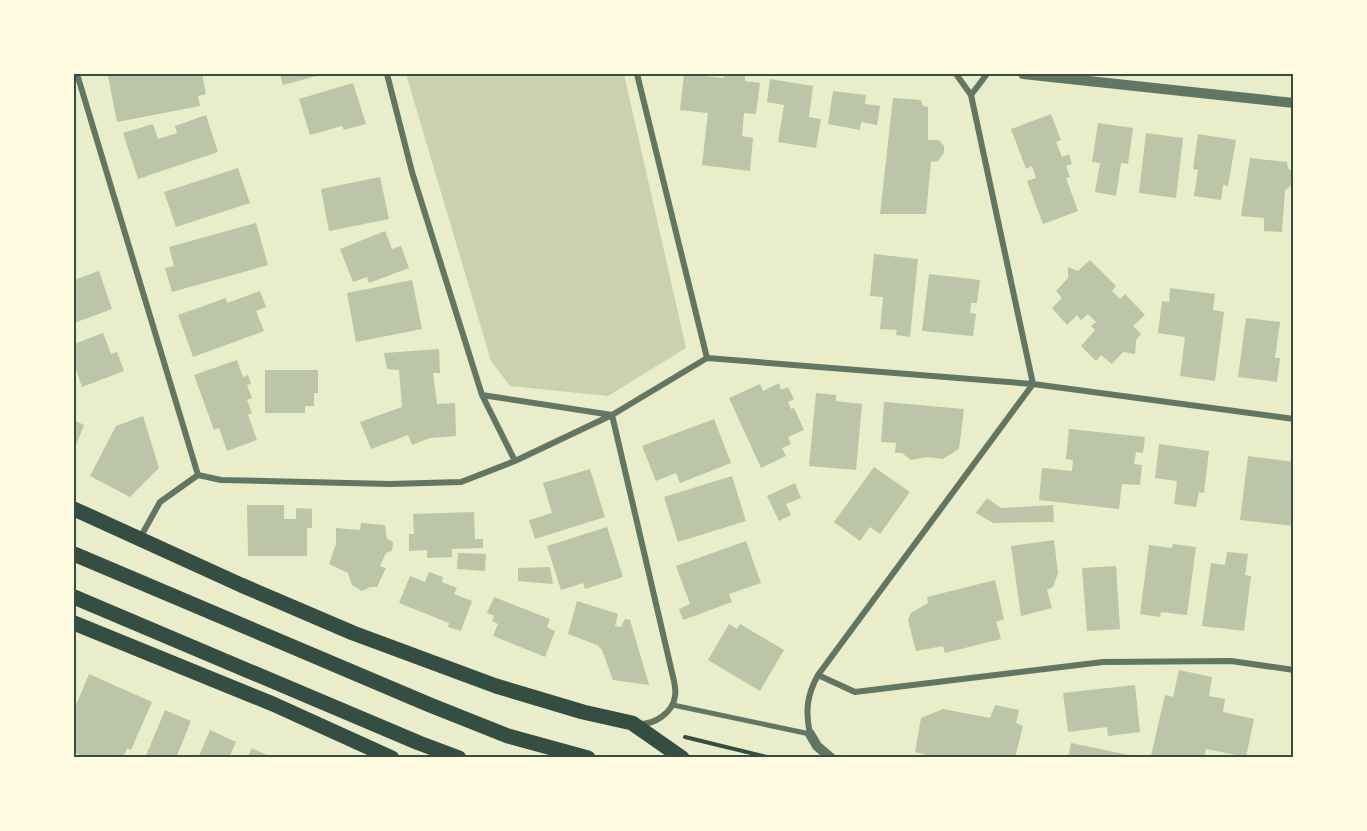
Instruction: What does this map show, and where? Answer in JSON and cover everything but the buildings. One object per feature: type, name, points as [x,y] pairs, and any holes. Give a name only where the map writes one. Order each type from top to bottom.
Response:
[{"type":"main road","points":[[74,509],[353,633],[518,693],[632,723],[682,758]]},
{"type":"main road","points":[[74,554],[441,710],[507,736],[588,758]]},
{"type":"main road","points":[[74,597],[418,743],[459,758]]},
{"type":"main road","points":[[74,623],[273,704],[392,758]]},
{"type":"street","points":[[77,74],[198,475]]},
{"type":"street","points":[[387,74],[412,172],[483,395],[515,461]]},
{"type":"street","points":[[637,74],[707,358]]},
{"type":"street","points":[[831,758],[817,746],[810,734],[807,719],[807,703],[818,675],[1033,384],[971,95],[956,74]]},
{"type":"street","points":[[971,95],[987,74]]},
{"type":"street","points":[[1023,74],[1293,103]]},
{"type":"street","points":[[140,538],[159,502],[198,475],[221,480],[390,484],[461,482],[515,461],[612,415],[707,358],[1033,384],[1293,419]]},
{"type":"street","points":[[483,395],[612,415]]},
{"type":"street","points":[[612,415],[676,696],[673,705],[665,715],[643,724],[632,723]]},
{"type":"street","points":[[818,675],[855,692],[1103,662],[1231,661],[1293,670]]},
{"type":"street","points":[[673,705],[810,734]]},
{"type":"path","points":[[683,736],[771,758]]},
{"type":"green space","points":[[406,74],[624,74],[686,348],[608,396],[510,386],[491,361]]}]
